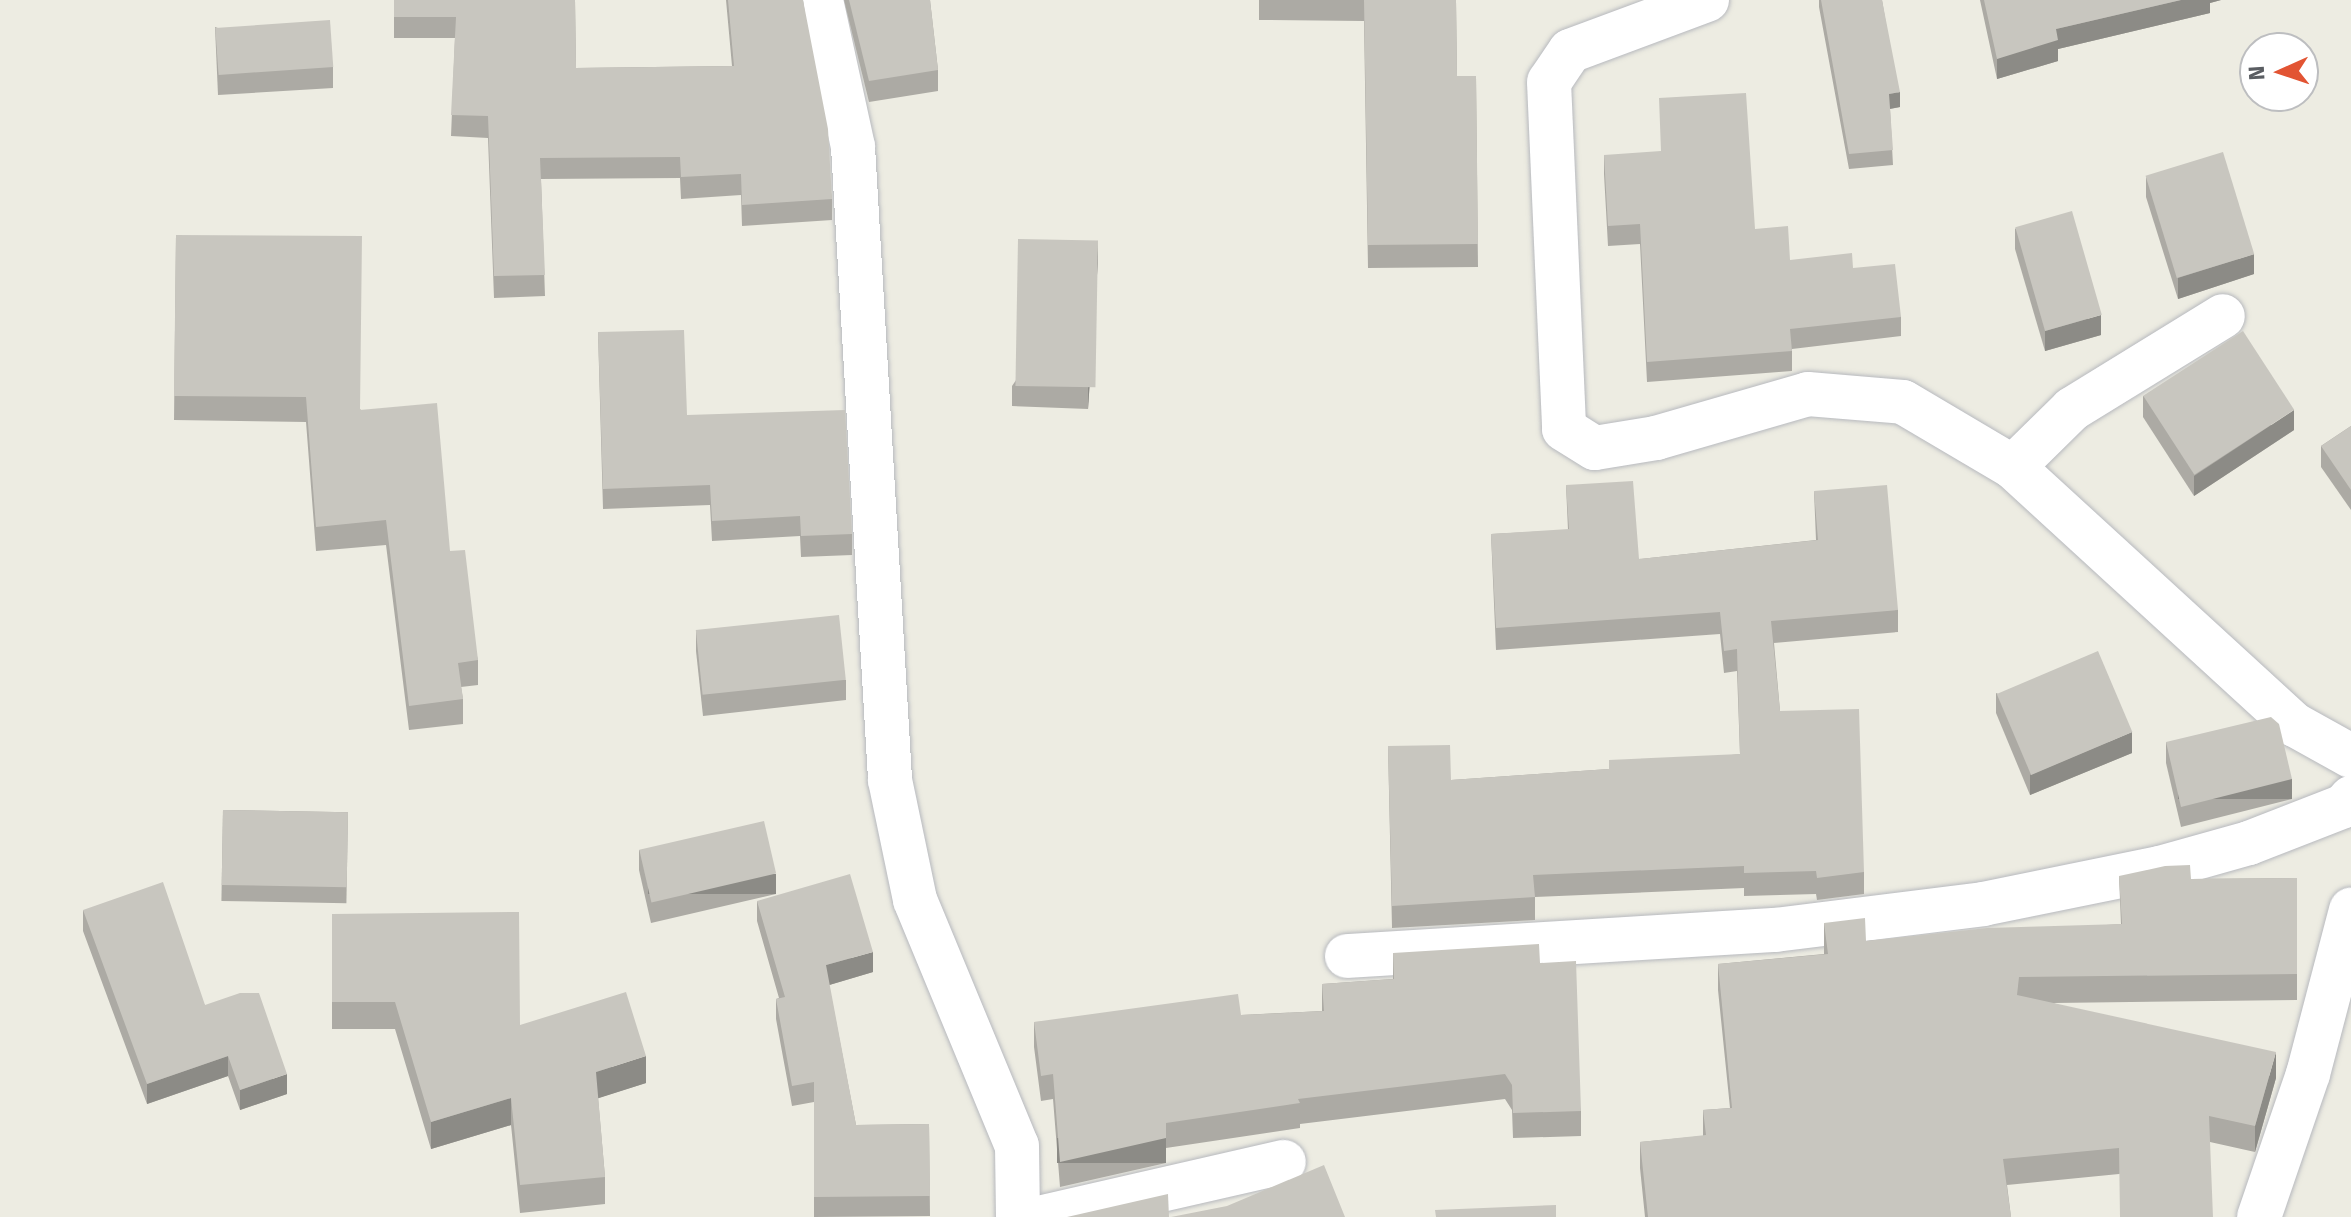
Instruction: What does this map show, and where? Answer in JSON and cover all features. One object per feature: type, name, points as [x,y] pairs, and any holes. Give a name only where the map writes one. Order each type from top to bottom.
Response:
[{"type":"street","points":[[821,0],[853,147],[890,780],[915,900],[1017,1146],[1018,1217]]},
{"type":"street","points":[[1707,0],[1570,51],[1549,82],[1564,429],[1595,448],[1656,438],[1808,394],[1903,402],[2013,467],[2295,725],[2351,756]]},
{"type":"street","points":[[2013,467],[2072,409],[2223,316]]},
{"type":"street","points":[[1347,956],[1775,930],[1983,904],[2160,868],[2249,843],[2344,806],[2351,798]]},
{"type":"street","points":[[2259,1217],[2308,1074],[2351,910]]},
{"type":"street","points":[[1043,1217],[1284,1162]]},
{"type":"building","points":[[394,0],[575,0],[576,68],[734,66],[728,0],[803,0],[828,129],[832,199],[742,205],[741,174],[681,177],[680,157],[540,158],[545,275],[494,276],[488,116],[451,115],[456,17],[394,17]]},
{"type":"building","points":[[849,0],[930,0],[938,70],[869,81]]},
{"type":"building","points":[[1364,0],[1456,0],[1457,76],[1476,76],[1478,244],[1368,245]]},
{"type":"building","points":[[1821,0],[1882,0],[1900,92],[1889,94],[1893,150],[1849,154]]},
{"type":"building","points":[[1984,0],[2181,0],[2056,29],[2058,40],[1997,59]]},
{"type":"building","points":[[330,20],[333,67],[219,75],[215,28]]},
{"type":"building","points":[[1746,93],[1755,229],[1788,226],[1790,260],[1852,253],[1853,268],[1895,264],[1901,317],[1790,329],[1792,351],[1647,362],[1640,224],[1608,226],[1604,155],[1661,151],[1659,98]]},
{"type":"building","points":[[2223,152],[2254,254],[2177,278],[2146,176]]},
{"type":"building","points":[[2072,211],[2102,315],[2045,331],[2015,227]]},
{"type":"building","points":[[176,235],[362,236],[360,410],[437,403],[450,551],[465,550],[478,660],[458,663],[463,699],[409,706],[386,520],[316,527],[306,397],[174,396]]},
{"type":"building","points":[[1018,239],[1098,240],[1095,387],[1015,386]]},
{"type":"building","points":[[684,330],[687,415],[845,410],[852,534],[801,536],[800,516],[712,521],[710,485],[603,489],[598,332]]},
{"type":"building","points":[[2243,331],[2294,410],[2194,475],[2143,396]]},
{"type":"building","points":[[2351,426],[2351,490],[2321,446]]},
{"type":"building","points":[[1633,481],[1639,559],[1818,540],[1814,491],[1887,485],[1898,610],[1771,621],[1780,711],[1859,709],[1864,872],[1817,878],[1816,871],[1744,873],[1744,866],[1533,875],[1535,897],[1392,906],[1388,746],[1450,745],[1451,780],[1609,769],[1609,760],[1740,754],[1737,649],[1724,651],[1720,612],[1496,628],[1491,534],[1569,529],[1566,485]]},
{"type":"building","points":[[839,615],[846,680],[703,695],[696,630]]},
{"type":"building","points":[[2098,651],[2132,732],[2031,775],[1997,694]]},
{"type":"building","points":[[2271,717],[2279,724],[2292,779],[2181,807],[2166,742]]},
{"type":"building","points":[[223,810],[348,812],[347,887],[222,885]]},
{"type":"building","points":[[764,821],[776,874],[651,902],[639,850]]},
{"type":"building","points":[[2190,865],[2191,879],[2297,878],[2297,974],[2019,977],[2017,995],[2276,1052],[2255,1126],[2209,1116],[2213,1217],[2120,1217],[2119,1148],[2003,1159],[2011,1217],[1648,1217],[1640,1142],[1706,1135],[1703,1110],[1732,1108],[1718,964],[1828,954],[1824,923],[1865,918],[1866,941],[1987,928],[2122,924],[2119,876],[2165,866]]},
{"type":"building","points":[[850,874],[873,952],[826,965],[856,1125],[929,1124],[930,1196],[814,1197],[814,1082],[792,1086],[776,999],[785,997],[757,901]]},
{"type":"building","points":[[163,882],[205,1005],[240,993],[259,993],[287,1074],[240,1090],[228,1056],[147,1084],[83,910]]},
{"type":"building","points":[[519,912],[520,1025],[626,992],[646,1056],[596,1072],[605,1177],[520,1185],[511,1098],[431,1122],[395,1002],[332,1002],[332,914]]},
{"type":"building","points":[[1539,944],[1540,963],[1576,961],[1581,1111],[1513,1113],[1512,1085],[1505,1074],[1298,1099],[1300,1103],[1166,1123],[1166,1138],[1060,1162],[1053,1074],[1041,1076],[1034,1022],[1238,994],[1241,1015],[1324,1011],[1322,984],[1394,979],[1393,953]]},
{"type":"building","points":[[1324,1165],[1345,1217],[1171,1217],[1227,1206]]},
{"type":"building","points":[[1168,1194],[1169,1217],[1067,1217]]},
{"type":"building","points":[[1556,1205],[1556,1217],[1436,1217],[1435,1210]]}]
